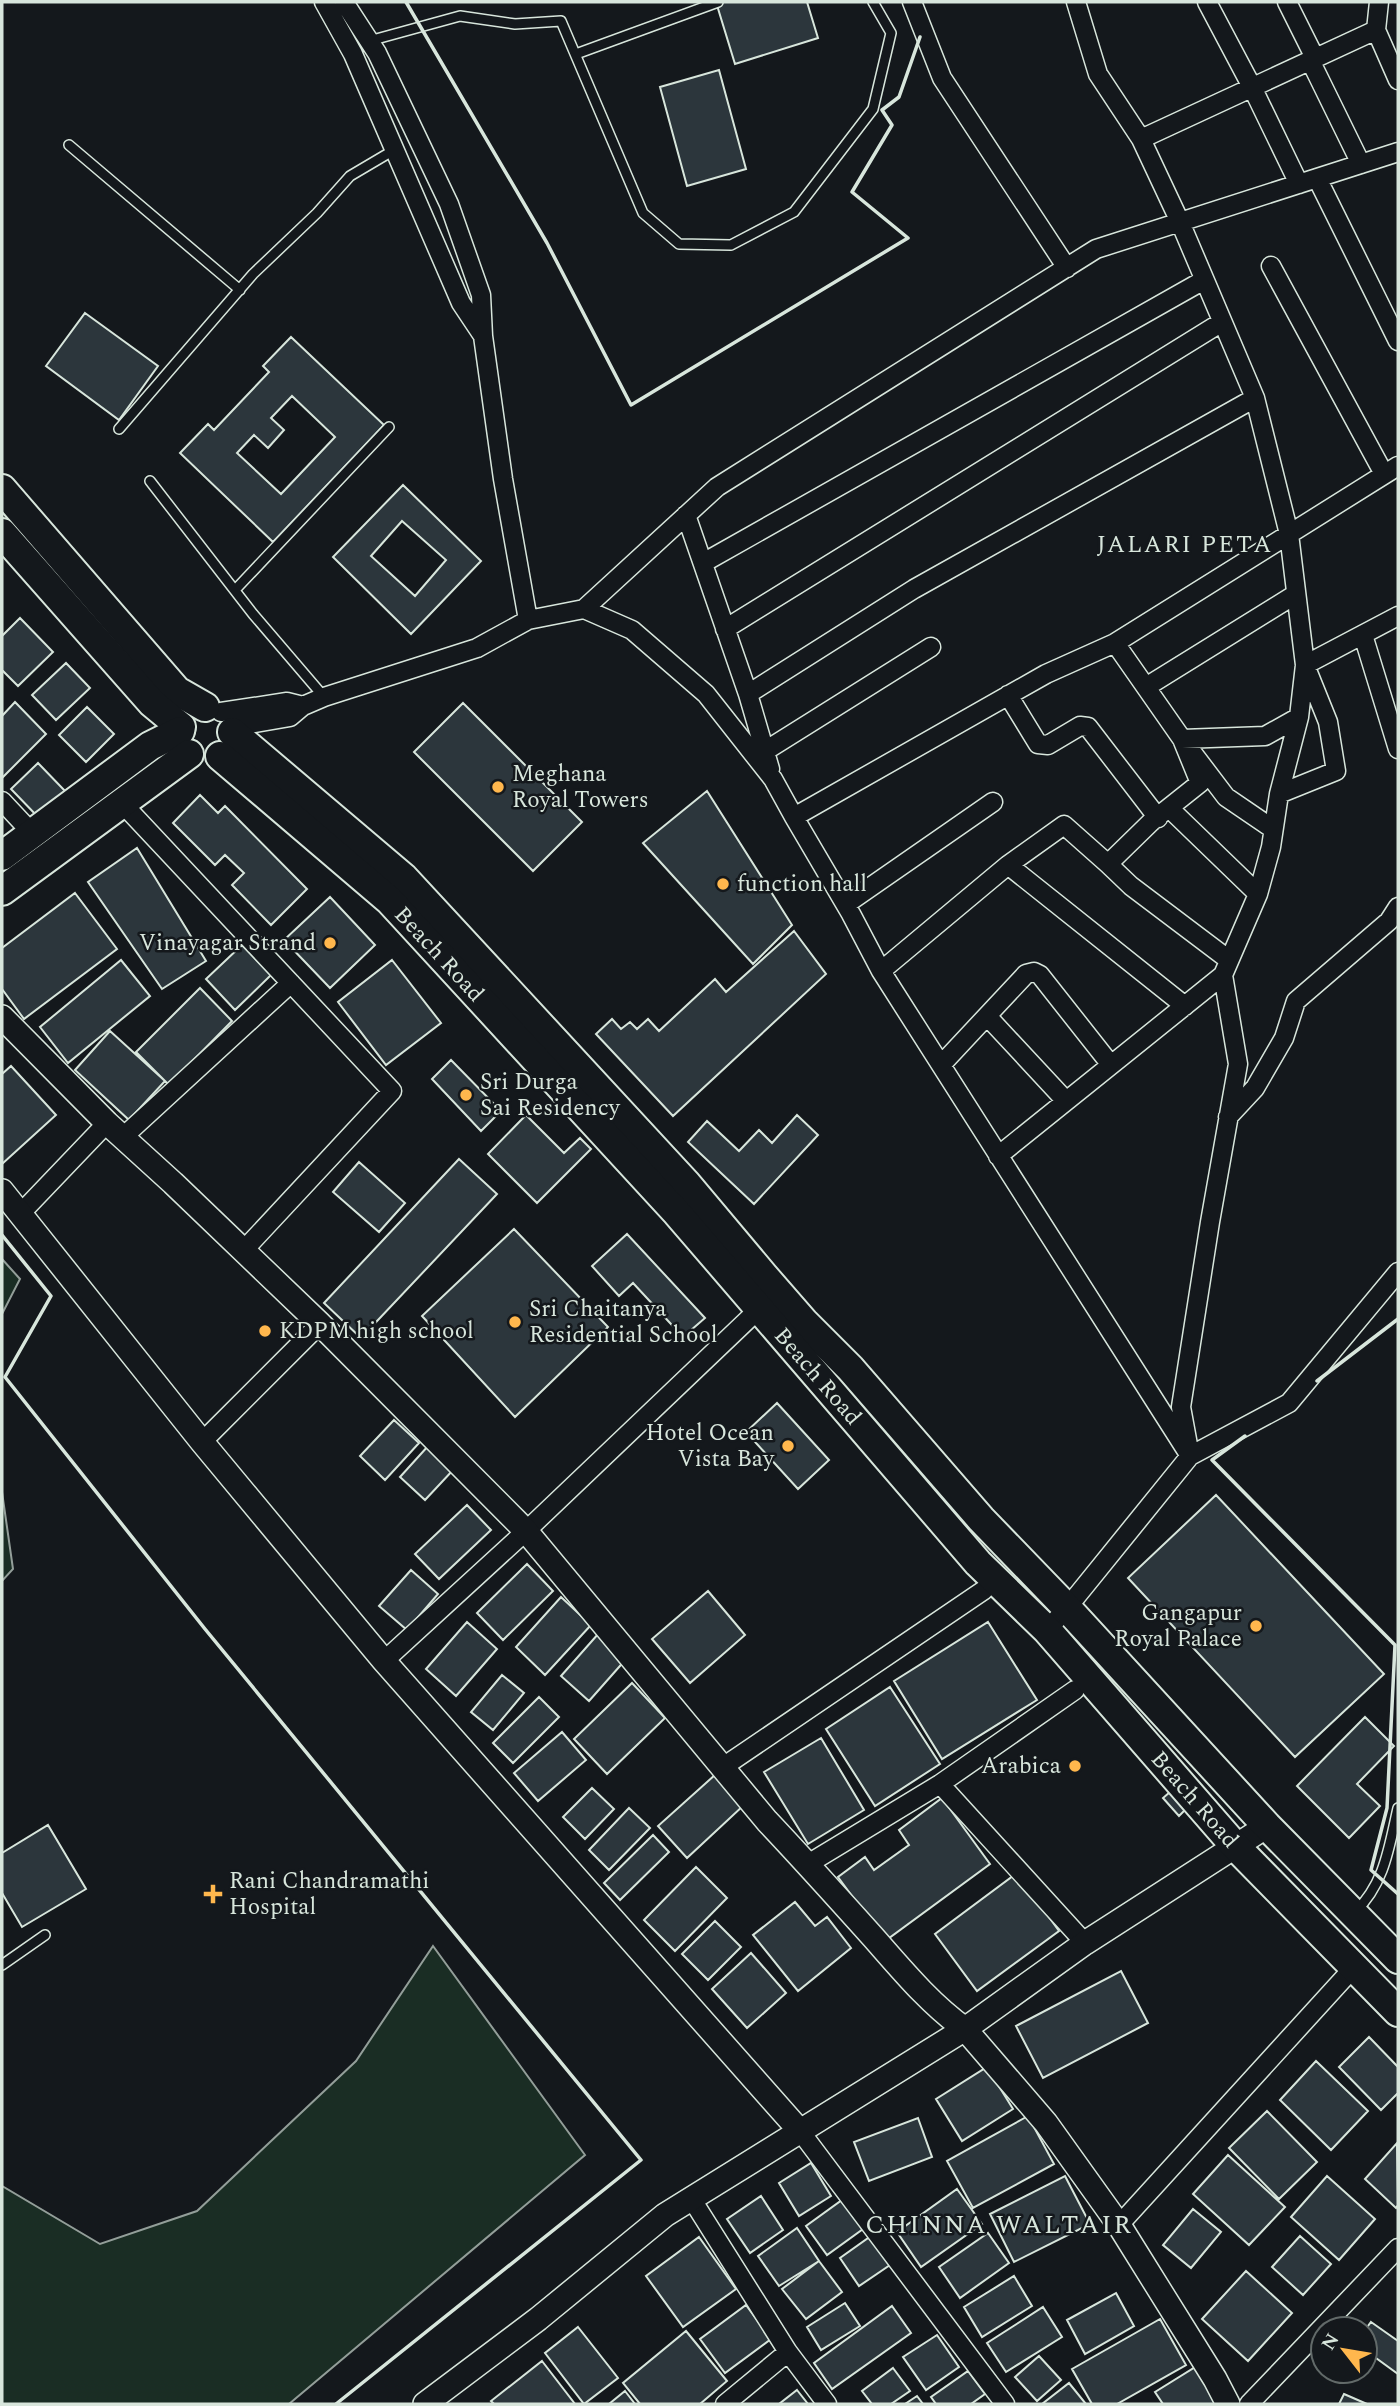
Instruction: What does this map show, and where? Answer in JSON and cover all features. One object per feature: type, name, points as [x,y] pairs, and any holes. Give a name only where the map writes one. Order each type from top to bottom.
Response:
[{"type":"main road","name":"Beach Road","points":[[2,489],[177,691],[404,878],[685,1183],[780,1295],[850,1368],[981,1519],[1068,1608],[1267,1826],[1398,1959]]},
{"type":"main road","points":[[2,533],[152,703],[183,737],[204,760],[222,727],[194,710],[186,717],[183,737],[122,803],[2,891]]},
{"type":"main road","name":"Beach Road","points":[[222,727],[389,900],[677,1213],[978,1563],[1047,1630],[1235,1846],[1398,2012]]},
{"type":"main road","points":[[2,856],[150,746],[183,737]]},
{"type":"street","points":[[324,2],[353,54],[461,303],[483,336]]},
{"type":"street","points":[[344,2],[377,53],[449,204],[481,295],[483,336],[503,479],[528,620]]},
{"type":"street","points":[[912,2],[943,78],[1067,268]]},
{"type":"street","points":[[998,1156],[1185,1006],[1226,968],[1258,894],[1271,847],[1279,794],[1299,717],[1305,665],[1289,534],[1255,398],[1180,222],[1141,139],[1098,74],[1076,2]]},
{"type":"street","points":[[1207,2],[1299,184]]},
{"type":"street","points":[[1287,2],[1361,164]]},
{"type":"street","points":[[1379,2],[1376,30],[1398,80]]},
{"type":"street","points":[[1141,139],[1376,30]]},
{"type":"street","points":[[222,727],[287,702],[303,706],[477,648],[528,620],[584,609],[717,487],[1096,249],[1398,152]]},
{"type":"street","points":[[1317,178],[1398,341]]},
{"type":"street","points":[[794,817],[1046,674],[1115,643],[1391,470],[1271,266]]},
{"type":"street","points":[[703,563],[1204,281]]},
{"type":"street","points":[[725,629],[1222,322]]},
{"type":"street","points":[[748,694],[914,589],[1255,398]]},
{"type":"street","points":[[687,515],[748,694],[773,779]]},
{"type":"street","points":[[1146,687],[1296,594]]},
{"type":"street","points":[[584,609],[632,630],[706,694],[773,779],[846,904],[881,971],[1190,1456]]},
{"type":"street","points":[[1305,665],[1398,616]]},
{"type":"street","points":[[1363,635],[1398,749]]},
{"type":"street","points":[[1115,643],[1226,797],[1273,829]]},
{"type":"street","points":[[765,751],[931,647]]},
{"type":"street","points":[[1279,794],[1336,771],[1328,722],[1305,665]]},
{"type":"street","points":[[1008,695],[1038,744],[1048,745],[1080,726],[1088,727],[1163,813],[1258,894]]},
{"type":"street","points":[[1182,739],[1265,736],[1299,717]]},
{"type":"street","points":[[1108,863],[1200,783],[1182,739]]},
{"type":"street","points":[[2,801],[32,833]]},
{"type":"street","points":[[846,904],[993,802]]},
{"type":"street","points":[[122,803],[392,1091],[243,1251]]},
{"type":"street","points":[[881,971],[1008,865],[1064,825],[1226,968],[1238,1064],[1181,1407],[1190,1456]]},
{"type":"street","points":[[1008,865],[1185,1006]]},
{"type":"street","points":[[1228,1117],[1255,1088],[1284,1038],[1296,1001],[1389,921],[1398,907]]},
{"type":"street","points":[[941,1065],[1026,974],[1034,972],[1040,975],[1111,1065]]},
{"type":"street","points":[[21,1213],[115,1130],[291,983]]},
{"type":"street","points":[[987,1016],[1066,1101]]},
{"type":"street","points":[[2,1017],[115,1130],[320,1324],[526,1531],[767,1821],[918,1988],[948,2018],[965,2029],[1046,2123],[1119,2225],[1216,2379],[1228,2404]]},
{"type":"street","points":[[2,1191],[202,1442],[384,1661],[800,2131],[1005,2404]]},
{"type":"street","points":[[1047,1630],[1068,1608],[1190,1456],[1289,1403],[1398,1272]]},
{"type":"street","points":[[384,1661],[526,1531],[760,1308]]},
{"type":"street","points":[[202,1442],[320,1324]]},
{"type":"street","points":[[723,1766],[984,1590]]},
{"type":"street","points":[[808,1864],[940,1783],[1075,1690]]},
{"type":"street","points":[[940,1783],[1085,1943]]},
{"type":"street","points":[[425,2404],[538,2319],[665,2215],[965,2029],[1085,1943],[1267,1826]]},
{"type":"street","points":[[1119,2225],[1355,1966]]},
{"type":"street","points":[[691,2198],[788,2352],[827,2404]]},
{"type":"street","points":[[1249,2404],[1398,2248]]},
{"type":"street","points":[[725,2404],[788,2352]]},
{"type":"lane","points":[[576,54],[718,2]]},
{"type":"lane","points":[[369,41],[460,16],[515,24],[561,21],[643,213],[679,244],[731,245],[794,212],[873,109],[891,33],[873,2]]},
{"type":"lane","points":[[69,145],[240,290]]},
{"type":"lane","points":[[120,429],[240,290],[350,176],[394,150]]},
{"type":"lane","points":[[235,590],[389,427]]},
{"type":"lane","points":[[150,481],[235,590],[324,697]]},
{"type":"lane","points":[[1353,1914],[1368,1900],[1381,1878],[1398,1808]]},
{"type":"lane","points":[[2,1965],[46,1935]]},
{"type":"green space","points":[[2,1259],[20,1279],[2,1314]]},
{"type":"green space","points":[[2,1492],[13,1569],[2,1581]]},
{"type":"green space","points":[[433,1946],[585,2155],[289,2404],[2,2404],[2,2186],[100,2244],[197,2211],[356,2061]]},
{"type":"building","points":[[716,2],[807,2],[818,38],[735,64]]},
{"type":"building","points":[[719,70],[746,169],[687,186],[660,87]]},
{"type":"building","points":[[85,313],[158,366],[119,420],[46,366]]},
{"type":"building","points":[[291,337],[384,425],[273,542],[180,453],[208,424],[214,430],[269,372],[263,366]],"holes":[[[292,396],[335,437],[281,494],[237,453],[254,435],[268,448],[284,430],[271,418]]]},
{"type":"building","points":[[403,485],[481,561],[411,634],[333,557]],"holes":[[[402,521],[446,560],[415,596],[371,556]]]},
{"type":"building","points":[[20,618],[53,652],[18,686],[2,670],[2,636]]},
{"type":"building","points":[[66,663],[90,688],[56,720],[32,695]]},
{"type":"building","points":[[15,702],[46,734],[2,778],[2,716]]},
{"type":"building","name":"Meghana Royal Towers","points":[[463,703],[582,822],[533,871],[414,752]]},
{"type":"building","points":[[87,707],[114,734],[86,762],[59,735]]},
{"type":"building","points":[[38,763],[66,792],[39,818],[11,789]]},
{"type":"building","name":"function hall","points":[[707,791],[792,925],[753,964],[643,843]]},
{"type":"building","points":[[200,795],[218,813],[225,806],[307,889],[271,925],[232,885],[244,873],[225,855],[215,865],[173,823]]},
{"type":"building","points":[[137,848],[206,961],[162,989],[88,882]]},
{"type":"building","points":[[75,893],[117,949],[24,1019],[2,989],[2,948]]},
{"type":"building","name":"Vinayagar Strand","points":[[330,897],[375,945],[330,988],[284,940]]},
{"type":"building","points":[[794,931],[826,974],[673,1116],[596,1034],[612,1019],[621,1029],[630,1022],[637,1029],[648,1019],[659,1031],[715,979],[726,992]]},
{"type":"building","points":[[242,945],[271,975],[235,1010],[206,979]]},
{"type":"building","points":[[121,960],[150,996],[68,1063],[40,1027]]},
{"type":"building","points":[[392,960],[441,1023],[386,1065],[338,1002]]},
{"type":"building","points":[[200,988],[232,1021],[169,1085],[136,1052]]},
{"type":"building","points":[[110,1031],[165,1081],[129,1120],[75,1070]]},
{"type":"building","name":"Sri Durga Sai Residency","points":[[451,1060],[501,1111],[481,1131],[432,1079]]},
{"type":"building","points":[[11,1066],[56,1115],[2,1164],[2,1074]]},
{"type":"building","points":[[526,1115],[564,1153],[580,1138],[591,1149],[537,1203],[488,1154]]},
{"type":"building","points":[[797,1115],[818,1135],[754,1204],[688,1142],[707,1121],[739,1151],[759,1130],[772,1143]]},
{"type":"building","points":[[459,1159],[497,1194],[361,1338],[324,1303]]},
{"type":"building","points":[[359,1162],[405,1203],[379,1232],[333,1192]]},
{"type":"building","name":"Sri Chaitanya Residential School","points":[[514,1229],[608,1327],[515,1417],[422,1316]]},
{"type":"building","points":[[627,1234],[705,1318],[683,1337],[633,1283],[619,1296],[592,1266]]},
{"type":"building","name":"Hotel Ocean Vista Bay","points":[[777,1403],[829,1460],[798,1489],[746,1432]]},
{"type":"building","points":[[394,1420],[419,1443],[385,1480],[360,1456]]},
{"type":"building","points":[[429,1445],[454,1469],[425,1500],[400,1477]]},
{"type":"building","name":"Gangapur Royal Palace","points":[[1216,1495],[1384,1674],[1295,1757],[1128,1578]]},
{"type":"building","points":[[467,1505],[491,1530],[439,1579],[415,1554]]},
{"type":"building","points":[[527,1564],[553,1591],[503,1640],[477,1613]]},
{"type":"building","points":[[411,1570],[438,1594],[407,1630],[379,1606]]},
{"type":"building","points":[[708,1591],[745,1635],[690,1683],[652,1639]]},
{"type":"building","points":[[561,1597],[591,1625],[545,1675],[516,1647]]},
{"type":"building","points":[[467,1622],[497,1649],[456,1696],[426,1669]]},
{"type":"building","points":[[988,1622],[1037,1700],[942,1759],[894,1681]]},
{"type":"building","points":[[599,1633],[627,1658],[589,1701],[561,1676]]},
{"type":"building","points":[[502,1675],[524,1693],[493,1730],[471,1712]]},
{"type":"building","points":[[632,1683],[665,1718],[607,1774],[574,1739]]},
{"type":"building","points":[[890,1687],[940,1764],[875,1806],[826,1729]]},
{"type":"building","points":[[539,1697],[559,1717],[513,1763],[493,1743]]},
{"type":"building","points":[[1365,1717],[1394,1746],[1357,1784],[1380,1806],[1349,1838],[1297,1786]]},
{"type":"building","points":[[562,1732],[586,1760],[538,1801],[514,1773]]},
{"type":"building","points":[[821,1738],[864,1810],[808,1844],[764,1772]]},
{"type":"building","points":[[716,1774],[744,1805],[687,1858],[658,1826]]},
{"type":"building","points":[[592,1788],[614,1809],[585,1839],[563,1817]]},
{"type":"building","points":[[1170,1792],[1185,1810],[1179,1816],[1163,1798]]},
{"type":"building","points":[[942,1798],[990,1864],[885,1941],[838,1877],[865,1857],[874,1870],[909,1845],[899,1830]]},
{"type":"building","points":[[629,1808],[650,1828],[609,1870],[589,1850]]},
{"type":"building","points":[[48,1825],[86,1889],[22,1927],[2,1893],[2,1853]]},
{"type":"building","points":[[653,1835],[669,1852],[620,1900],[604,1883]]},
{"type":"building","points":[[696,1867],[727,1898],[675,1951],[644,1920]]},
{"type":"building","points":[[1017,1873],[1059,1931],[977,1991],[935,1934]]},
{"type":"building","points":[[795,1902],[815,1926],[827,1917],[851,1948],[798,1991],[753,1935]]},
{"type":"building","points":[[715,1921],[741,1947],[708,1980],[682,1954]]},
{"type":"building","points":[[751,1953],[786,1993],[747,2028],[712,1989]]},
{"type":"building","points":[[1121,1971],[1148,2023],[1043,2078],[1016,2026]]},
{"type":"building","points":[[1369,2037],[1398,2067],[1398,2093],[1381,2110],[1339,2067]]},
{"type":"building","points":[[1316,2061],[1368,2111],[1331,2150],[1280,2100]]},
{"type":"building","points":[[987,2067],[1013,2109],[962,2141],[936,2099]]},
{"type":"building","points":[[1267,2111],[1317,2162],[1279,2199],[1229,2148]]},
{"type":"building","points":[[1028,2116],[1054,2164],[973,2208],[947,2161]]},
{"type":"building","points":[[918,2118],[932,2157],[869,2181],[854,2142]]},
{"type":"building","points":[[1397,2143],[1398,2205],[1396,2208],[1365,2179]]},
{"type":"building","points":[[1228,2155],[1285,2207],[1249,2245],[1193,2194]]},
{"type":"building","points":[[811,2163],[831,2196],[799,2216],[779,2183]]},
{"type":"building","points":[[1065,2176],[1090,2224],[1014,2262],[990,2214]]},
{"type":"building","points":[[1327,2176],[1375,2219],[1339,2260],[1291,2217]]},
{"type":"building","points":[[957,2189],[982,2224],[921,2267],[897,2232]]},
{"type":"building","points":[[761,2196],[783,2230],[750,2253],[727,2219]]},
{"type":"building","points":[[842,2200],[863,2229],[827,2255],[806,2226]]},
{"type":"building","points":[[1193,2209],[1221,2232],[1191,2268],[1163,2245]]},
{"type":"building","points":[[797,2228],[819,2261],[779,2286],[758,2256]]},
{"type":"building","points":[[988,2233],[1009,2263],[960,2298],[939,2267]]},
{"type":"building","points":[[871,2236],[890,2265],[859,2286],[840,2258]]},
{"type":"building","points":[[1300,2236],[1331,2264],[1303,2295],[1272,2267]]},
{"type":"building","points":[[699,2237],[736,2289],[683,2327],[646,2276]]},
{"type":"building","points":[[819,2261],[842,2292],[806,2319],[782,2289]]},
{"type":"building","points":[[1246,2271],[1292,2313],[1248,2361],[1202,2319]]},
{"type":"building","points":[[1014,2276],[1032,2306],[982,2337],[964,2307]]},
{"type":"building","points":[[1116,2293],[1134,2326],[1085,2354],[1067,2320]]},
{"type":"building","points":[[845,2303],[860,2326],[821,2350],[807,2327]]},
{"type":"building","points":[[746,2305],[771,2339],[725,2373],[700,2339]]},
{"type":"building","points":[[892,2306],[911,2333],[832,2389],[814,2363]]},
{"type":"building","points":[[1043,2307],[1062,2337],[1006,2372],[987,2343]]},
{"type":"building","points":[[1160,2319],[1186,2365],[1117,2404],[1092,2404],[1072,2369]]},
{"type":"building","points":[[578,2327],[618,2378],[584,2404],[545,2353]]},
{"type":"building","points":[[1379,2328],[1398,2341],[1398,2374],[1379,2360]]},
{"type":"building","points":[[686,2331],[727,2381],[700,2404],[640,2404],[623,2383]]},
{"type":"building","points":[[937,2335],[959,2367],[926,2390],[903,2357]]},
{"type":"building","points":[[1039,2356],[1061,2380],[1037,2401],[1015,2377]]},
{"type":"building","points":[[542,2361],[575,2404],[494,2404],[491,2401]]},
{"type":"building","points":[[1197,2366],[1216,2404],[1163,2404],[1155,2392]]},
{"type":"building","points":[[893,2368],[910,2391],[891,2404],[872,2404],[862,2391]]},
{"type":"building","points":[[968,2371],[985,2394],[971,2404],[936,2404],[931,2397]]},
{"type":"building","points":[[1069,2383],[1086,2404],[1042,2404]]},
{"type":"building","points":[[797,2390],[808,2404],[779,2404]]},
{"type":"building","points":[[625,2391],[635,2404],[609,2404]]},
{"type":"building","points":[[1344,2394],[1367,2404],[1339,2404]]},
{"type":"building","points":[[917,2396],[923,2404],[905,2404]]},
{"type":"wall","points":[[406,2],[547,243],[631,405],[908,238],[852,192],[892,125],[882,110],[899,97],[920,37]]},
{"type":"wall","points":[[2,1235],[51,1296],[5,1377],[205,1629],[641,2160],[336,2404]]},
{"type":"wall","points":[[1317,1381],[1398,1319]]},
{"type":"wall","points":[[1245,1436],[1212,1460],[1395,1645],[1387,1808],[1371,1870],[1398,1894]]},
{"type":"place","name":"Meghana Royal Towers","points":[[498,787]]},
{"type":"place","name":"function hall","points":[[723,884]]},
{"type":"place","name":"Vinayagar Strand","points":[[330,943]]},
{"type":"place","name":"Sri Durga Sai Residency","points":[[466,1095]]},
{"type":"place","name":"Sri Chaitanya Residential School","points":[[515,1322]]},
{"type":"place","name":"KDPM high school","points":[[265,1331]]},
{"type":"place","name":"Hotel Ocean Vista Bay","points":[[788,1446]]},
{"type":"place","name":"Gangapur Royal Palace","points":[[1256,1626]]},
{"type":"place","name":"Arabica","points":[[1075,1766]]},
{"type":"place","name":"Rani Chandramathi Hospital","points":[[213,1894]]},
{"type":"district","name":"JALARI PETA","points":[[1185,545]]},
{"type":"district","name":"CHINNA WALTAIR","points":[[999,2225]]}]
